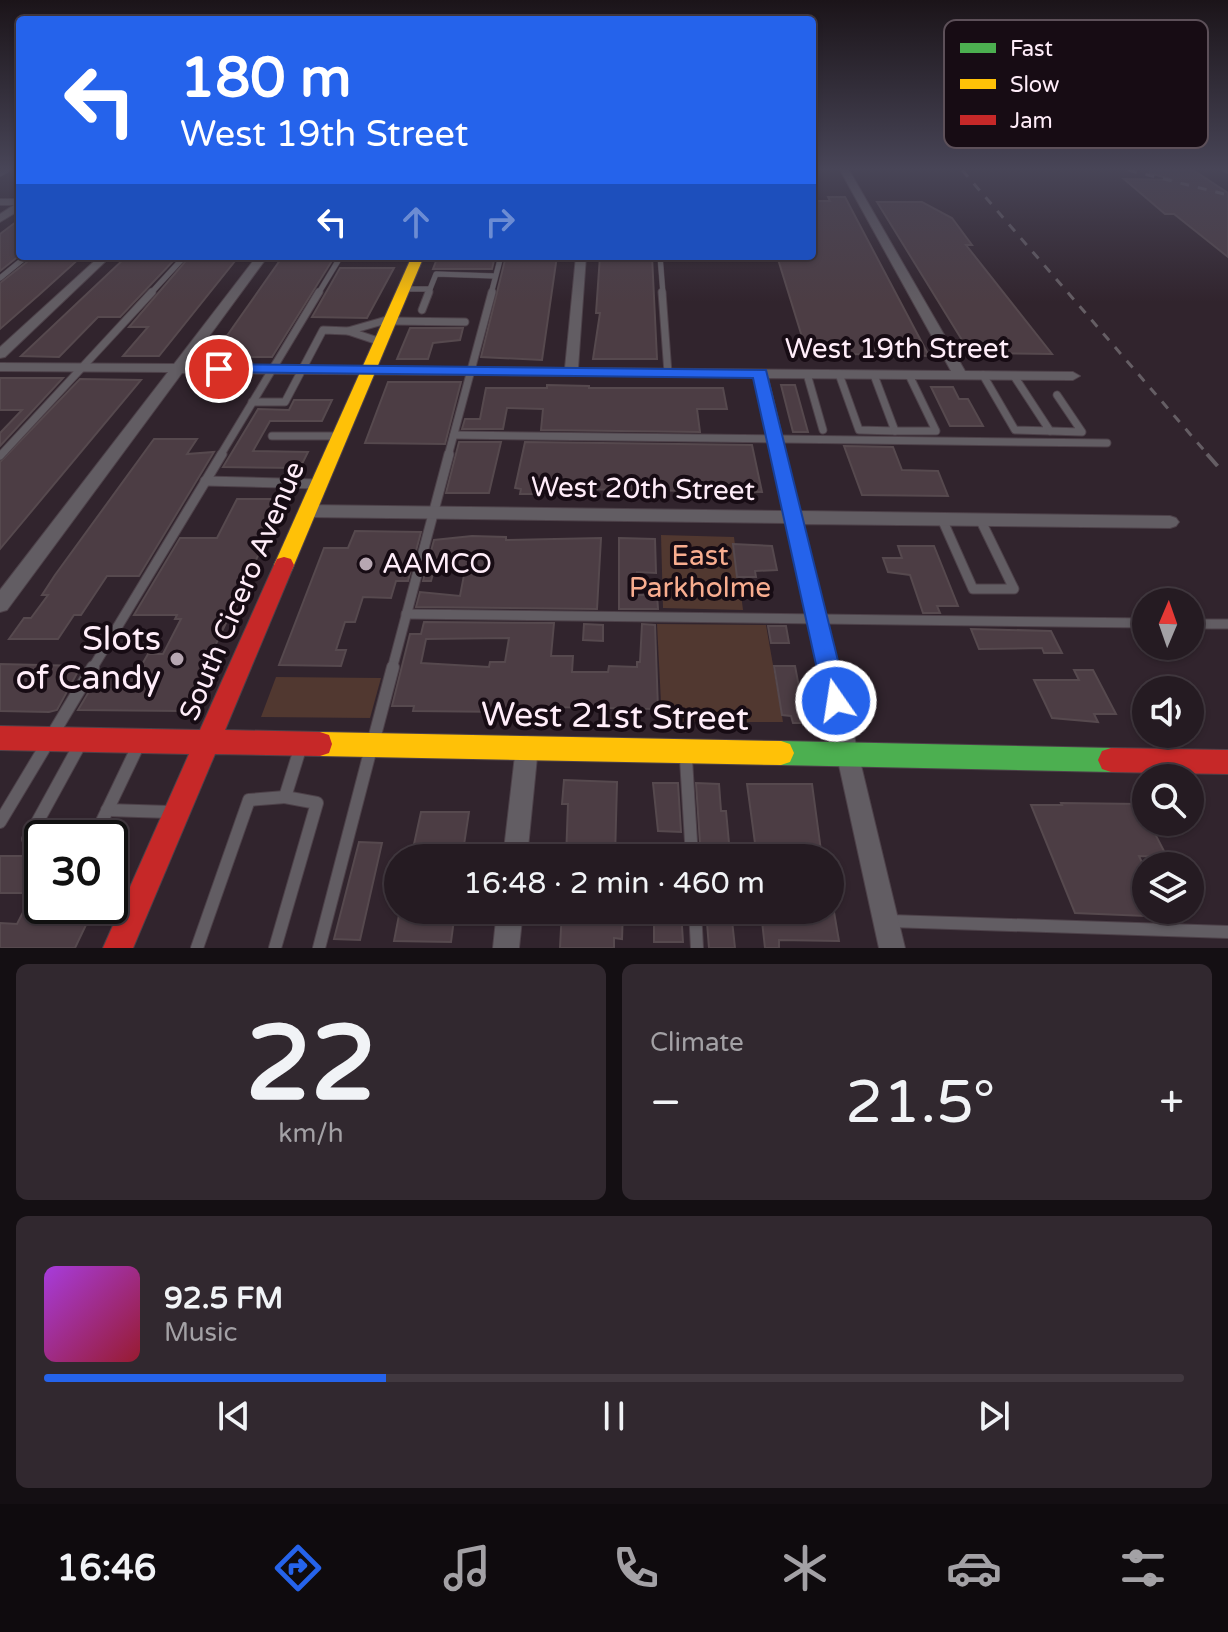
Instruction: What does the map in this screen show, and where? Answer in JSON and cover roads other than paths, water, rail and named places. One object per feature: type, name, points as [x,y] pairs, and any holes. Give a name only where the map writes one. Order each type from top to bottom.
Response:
[{"type":"street","points":[[869,214],[960,375]]},
{"type":"street","points":[[0,354],[102,260]]},
{"type":"street","points":[[0,604],[260,260]]},
{"type":"street","name":"South Cicero Avenue","points":[[118,948],[417,260]]},
{"type":"street","points":[[571,372],[581,260]]},
{"type":"street","name":"West 19th Street","points":[[0,367],[1073,376]]},
{"type":"street","points":[[760,374],[892,948]]},
{"type":"street","name":"West 20th Street","points":[[307,511],[1170,522]]},
{"type":"street","name":"West 21st Street","points":[[0,738],[1228,762]]},
{"type":"street","points":[[517,844],[527,747]]},
{"type":"street","points":[[506,948],[509,924]]},
{"type":"lane","points":[[0,278],[22,260]]},
{"type":"lane","points":[[0,456],[181,260]]},
{"type":"lane","points":[[0,822],[339,260]]},
{"type":"lane","points":[[319,948],[500,260]]},
{"type":"lane","points":[[660,260],[668,373]]},
{"type":"lane","points":[[422,310],[436,274],[495,276]]},
{"type":"lane","points":[[404,289],[430,289]]},
{"type":"lane","points":[[348,331],[390,320],[465,322]]},
{"type":"lane","points":[[252,402],[285,402],[323,330],[348,331],[381,342]]},
{"type":"lane","points":[[807,374],[823,430]]},
{"type":"lane","points":[[839,374],[859,430],[936,431],[909,375]]},
{"type":"lane","points":[[874,375],[895,431]]},
{"type":"lane","points":[[983,375],[1015,430],[1082,432],[1057,395]]},
{"type":"lane","points":[[1014,376],[1050,431]]},
{"type":"lane","points":[[454,435],[1107,443]]},
{"type":"lane","points":[[272,436],[340,436]]},
{"type":"lane","points":[[205,481],[318,484]]},
{"type":"lane","points":[[942,519],[973,589],[1014,589],[980,519]]},
{"type":"lane","points":[[406,614],[1132,623]]},
{"type":"lane","points":[[1204,624],[1228,624]]},
{"type":"lane","points":[[38,820],[83,739]]},
{"type":"lane","points":[[102,820],[140,740]]},
{"type":"lane","points":[[285,797],[302,742]]},
{"type":"lane","points":[[686,750],[691,844]]},
{"type":"lane","points":[[197,948],[249,800],[285,797],[317,803],[275,948]]},
{"type":"lane","points":[[107,810],[177,812]]},
{"type":"lane","points":[[886,921],[1228,932]]},
{"type":"lane","points":[[696,924],[697,948]]},
{"type":"railway","points":[[1000,214],[1209,456]]},
{"type":"railway","points":[[1207,454],[1228,478]]},
{"type":"place","name":"AAMCO","points":[[366,564]]},
{"type":"place","name":"Slots of Candy","points":[[177,659]]},
{"type":"park label","name":"East Parkholme","points":[[700,572]]}]
